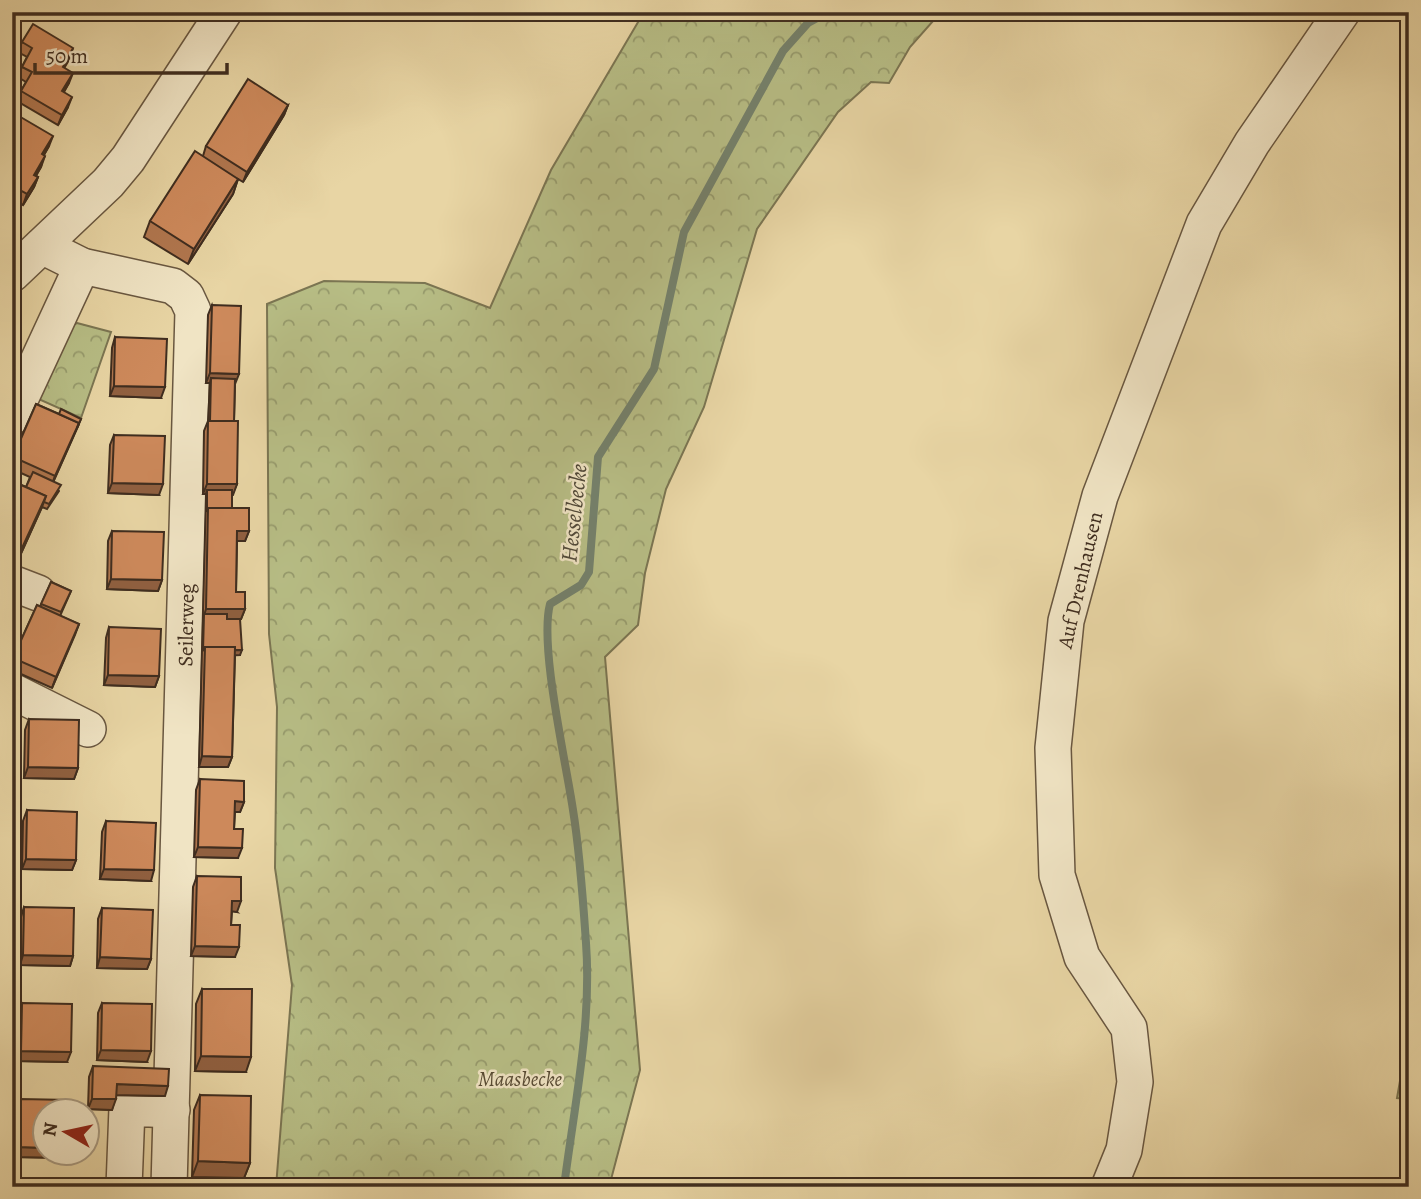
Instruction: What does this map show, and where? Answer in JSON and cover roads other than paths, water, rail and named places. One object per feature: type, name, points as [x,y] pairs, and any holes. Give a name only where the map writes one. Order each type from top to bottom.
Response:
[{"type":"street","points":[[12,274],[107,183],[128,159],[224,12]]},
{"type":"street","name":"Auf Drenhausen","points":[[1109,1187],[1124,1150],[1135,1082],[1129,1028],[1082,957],[1057,875],[1052,748],[1066,621],[1100,496],[1204,224],[1252,143],[1342,12]]},
{"type":"street","name":"Seilerweg","points":[[42,246],[82,267],[173,286],[186,296],[193,311],[169,1187]]},
{"type":"street","points":[[12,373],[41,311],[82,267]]},
{"type":"street","points":[[12,416],[82,267]]},
{"type":"street","points":[[12,691],[88,729]]},
{"type":"street","points":[[124,1187],[127,1108],[172,1110]]},
{"type":"waterway","name":"Hesselbecke","points":[[564,1187],[581,1065],[587,973],[578,843],[548,647],[550,604],[581,585],[589,572],[598,457],[654,369],[684,232],[783,51],[808,23],[828,12]]},
{"type":"park label","name":"Maasbecke","points":[[520,1079]]}]
